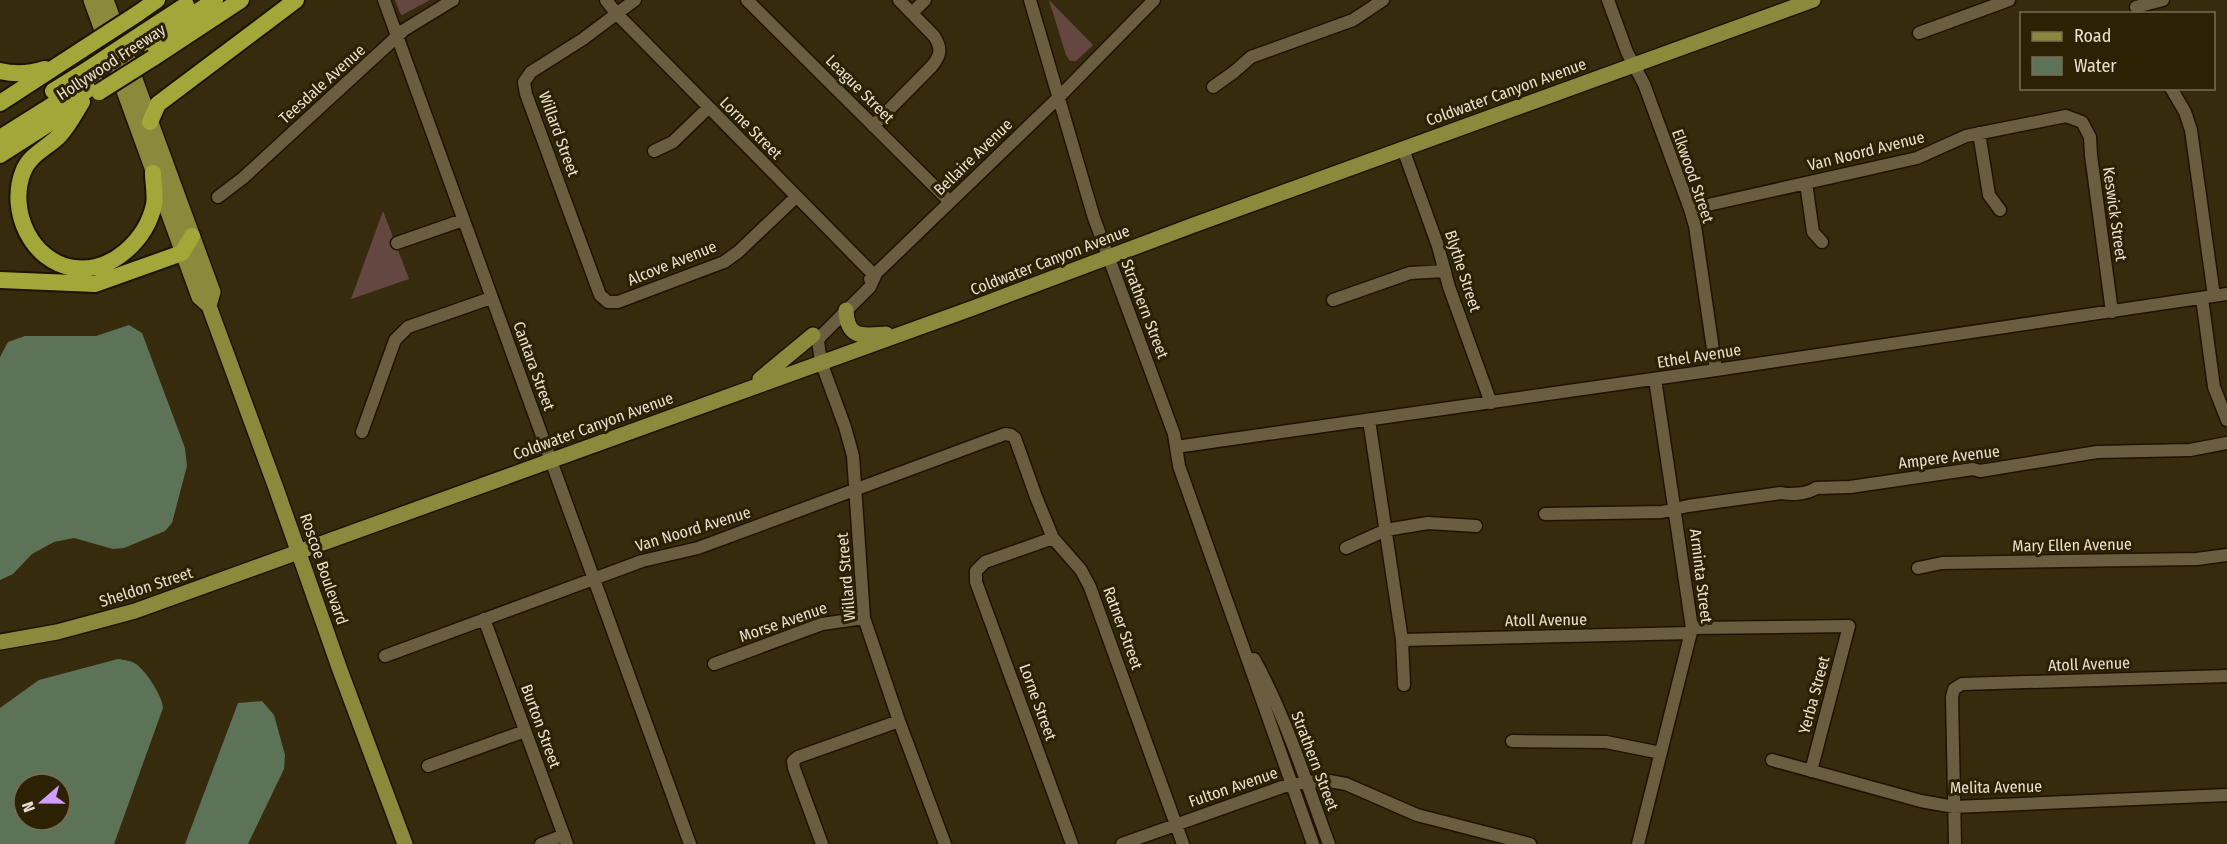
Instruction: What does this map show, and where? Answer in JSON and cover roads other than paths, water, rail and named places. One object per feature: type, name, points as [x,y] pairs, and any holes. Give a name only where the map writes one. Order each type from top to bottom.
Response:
[{"type":"highway","points":[[0,103],[155,0]]},
{"type":"highway","name":"Hollywood Freeway","points":[[0,125],[95,81],[148,46],[194,0]]},
{"type":"highway","points":[[148,46],[215,0]]},
{"type":"highway","points":[[148,46],[227,0]]},
{"type":"highway","name":"Hollywood Freeway","points":[[0,155],[82,102],[95,81],[148,46],[241,0]]},
{"type":"highway","points":[[150,122],[158,104],[296,0]]},
{"type":"highway","points":[[0,71],[27,74],[43,70],[83,49]]},
{"type":"highway","points":[[0,138],[95,81]]},
{"type":"highway","points":[[0,146],[95,81]]},
{"type":"highway","points":[[82,102],[59,136],[31,159],[24,169],[20,183],[21,220],[32,241],[45,255],[73,268],[87,268],[116,259],[128,250],[139,238],[151,215],[154,203],[153,173]]},
{"type":"highway","points":[[0,280],[95,284],[182,253],[192,236]]},
{"type":"main road","name":"Roscoe Boulevard","points":[[91,0],[182,253],[199,297],[209,306],[405,844]]},
{"type":"main road","name":"Roscoe Boulevard","points":[[106,0],[213,292],[209,306]]},
{"type":"main road","name":"Coldwater Canyon Avenue","points":[[299,552],[1813,0]]},
{"type":"main road","points":[[846,310],[849,328],[862,336],[903,332]]},
{"type":"main road","points":[[750,387],[813,335]]},
{"type":"main road","name":"Sheldon Street","points":[[0,642],[57,632],[135,611],[299,552]]},
{"type":"street","name":"Cantara Street","points":[[384,0],[690,844]]},
{"type":"street","name":"Teesdale Avenue","points":[[218,197],[243,178],[404,30],[453,0]]},
{"type":"street","name":"Lorne Street","points":[[606,0],[708,108],[875,276]]},
{"type":"street","points":[[616,13],[634,0]]},
{"type":"street","name":"League Street","points":[[747,0],[950,202]]},
{"type":"street","points":[[873,126],[938,58],[940,51],[938,42],[899,0]]},
{"type":"street","points":[[912,13],[925,0]]},
{"type":"street","name":"Strathern Street","points":[[1030,0],[1088,199],[1174,434],[1179,466],[1238,627],[1313,844]]},
{"type":"street","name":"Bellaire Avenue","points":[[813,335],[1059,97],[1154,0]]},
{"type":"street","points":[[1213,87],[1251,57],[1353,20],[1383,0]]},
{"type":"street","name":"Elkwood Street","points":[[1608,0],[1627,52],[1644,84],[1695,226],[1716,370]]},
{"type":"street","points":[[1919,33],[2009,0]]},
{"type":"street","points":[[2136,7],[2163,0]]},
{"type":"street","name":"Willard Street","points":[[608,302],[600,294],[526,94],[525,82],[531,72],[583,39],[616,13]]},
{"type":"street","points":[[2173,90],[2185,112],[2191,130],[2214,296],[2214,387],[2227,420]]},
{"type":"street","points":[[654,151],[673,142],[708,108]]},
{"type":"street","name":"Van Noord Avenue","points":[[1690,209],[1917,158],[1966,136],[1979,133],[2066,116],[2082,122]]},
{"type":"street","name":"Keswick Street","points":[[2082,122],[2090,137],[2112,312]]},
{"type":"street","points":[[1979,133],[1989,195],[2000,210]]},
{"type":"street","name":"Blythe Street","points":[[1403,149],[1491,403]]},
{"type":"street","points":[[1806,183],[1813,232],[1822,242]]},
{"type":"street","name":"Alcove Avenue","points":[[608,302],[618,302],[724,262],[738,252],[796,197]]},
{"type":"street","points":[[397,243],[463,220]]},
{"type":"street","points":[[1333,300],[1410,273],[1445,271]]},
{"type":"street","points":[[846,310],[870,287],[875,276]]},
{"type":"street","name":"Ethel Avenue","points":[[1176,447],[1491,403],[2214,296]]},
{"type":"street","points":[[362,432],[395,340],[401,332],[408,327],[492,298]]},
{"type":"street","name":"Willard Street","points":[[846,310],[818,341],[821,362],[850,442],[855,472],[864,618],[899,721],[945,844]]},
{"type":"street","points":[[813,335],[813,350],[821,362]]},
{"type":"street","name":"Arminta Street","points":[[1638,844],[1692,631],[1676,509],[1654,379]]},
{"type":"street","points":[[1369,420],[1402,640],[1404,686]]},
{"type":"street","name":"Van Noord Avenue","points":[[384,656],[642,561],[698,548],[1005,434],[1011,435]]},
{"type":"street","name":"Ratner Street","points":[[1011,435],[1015,438],[1053,538],[1081,570],[1090,587],[1183,844]]},
{"type":"street","name":"Ampere Avenue","points":[[1676,509],[1780,493],[1812,491],[1816,488],[1850,487],[1973,469],[1980,471],[2097,452],[2190,450],[2227,443]]},
{"type":"street","points":[[1545,514],[1662,512],[1676,509]]},
{"type":"street","points":[[1346,548],[1386,530],[1428,523],[1476,526]]},
{"type":"street","name":"Lorne Street","points":[[1053,538],[985,562],[976,571],[976,582],[1072,844]]},
{"type":"street","name":"Mary Ellen Avenue","points":[[1918,568],[1942,563],[2197,559],[2227,555]]},
{"type":"street","name":"Morse Avenue","points":[[714,664],[822,624],[864,618]]},
{"type":"street","name":"Burton Street","points":[[484,619],[566,840]]},
{"type":"street","name":"Atoll Avenue","points":[[1402,640],[1849,626]]},
{"type":"street","name":"Yerba Street","points":[[1811,771],[1849,626]]},
{"type":"street","name":"Strathern Street","points":[[1238,627],[1266,681],[1329,844]]},
{"type":"street","name":"Atoll Avenue","points":[[1954,807],[1952,696],[1954,689],[1969,682],[1982,684],[2227,676]]},
{"type":"street","points":[[822,844],[793,761],[899,721]]},
{"type":"street","points":[[428,766],[525,731]]},
{"type":"street","points":[[1512,741],[1606,742],[1661,753]]},
{"type":"street","name":"Melita Avenue","points":[[1772,760],[1922,801],[1954,807],[2227,795]]},
{"type":"street","name":"Fulton Avenue","points":[[1122,844],[1291,784],[1306,782],[1346,784],[1417,815],[1530,844]]},
{"type":"street","points":[[1954,807],[1955,844]]},
{"type":"street","points":[[541,844],[566,840]]},
{"type":"water","points":[[129,325],[142,333],[185,448],[187,466],[172,523],[165,531],[124,548],[113,549],[74,538],[54,542],[32,554],[13,574],[0,580],[0,357],[8,342],[25,336],[96,336]]},
{"type":"water","points":[[118,659],[132,662],[140,667],[153,684],[163,708],[114,844],[0,844],[0,708],[39,680]]},
{"type":"water","points":[[262,701],[274,715],[285,755],[284,769],[248,844],[185,844],[238,703]]}]
